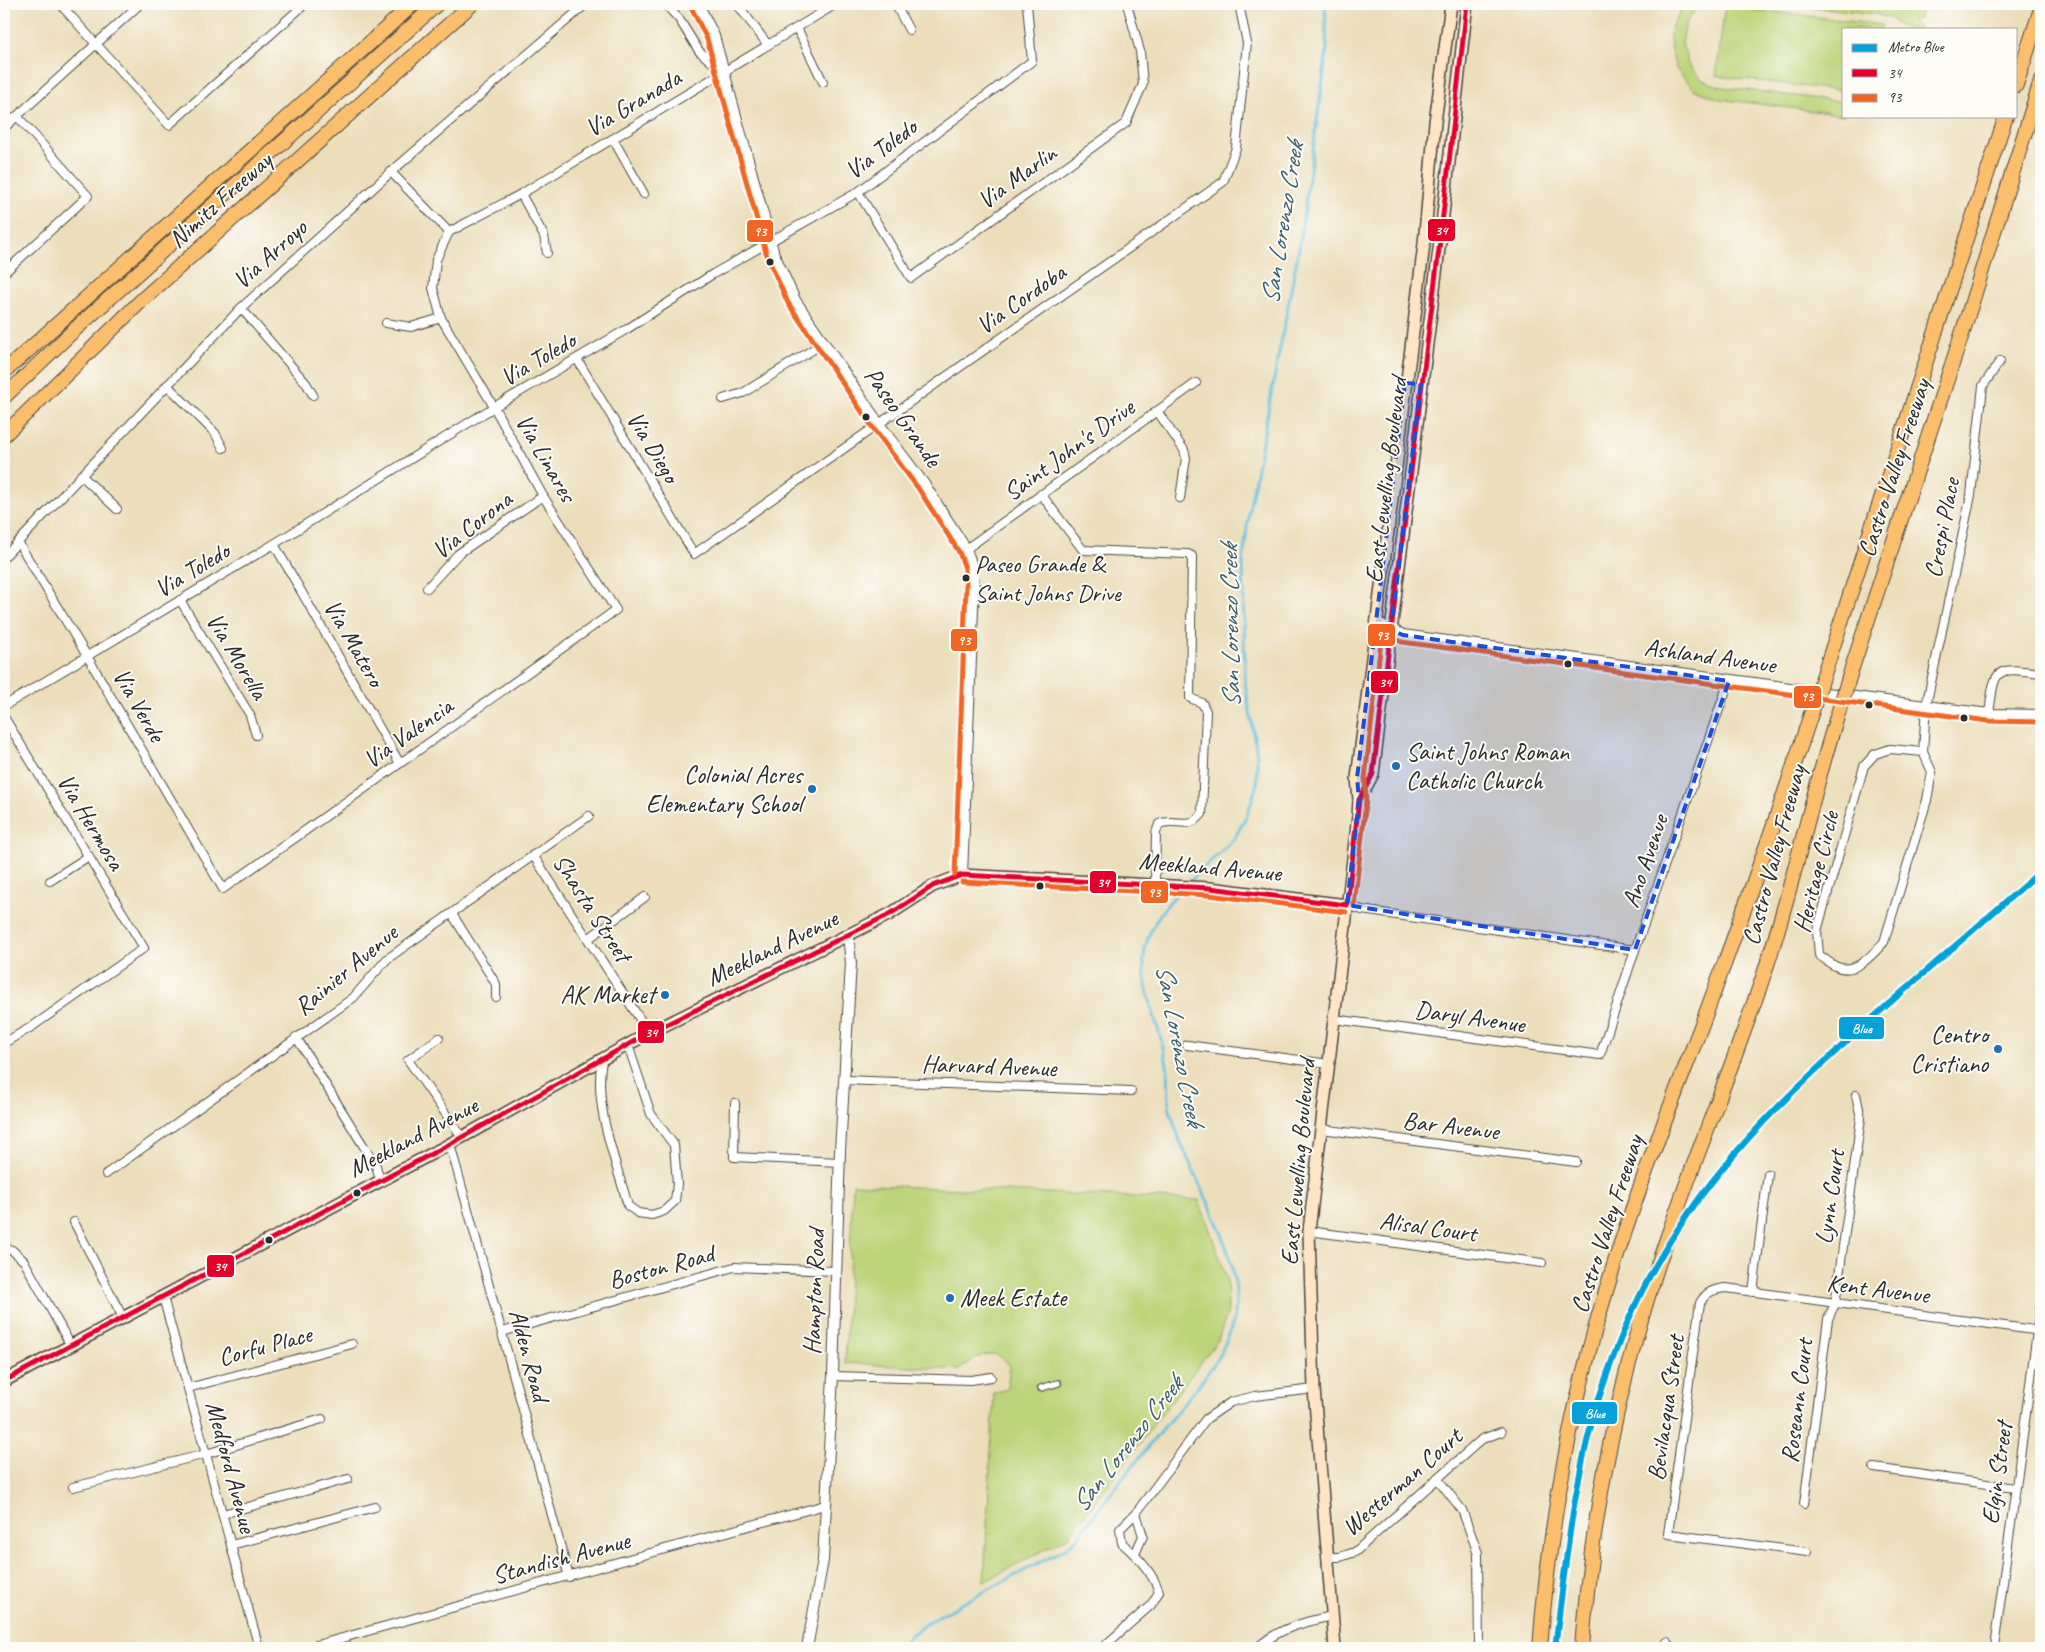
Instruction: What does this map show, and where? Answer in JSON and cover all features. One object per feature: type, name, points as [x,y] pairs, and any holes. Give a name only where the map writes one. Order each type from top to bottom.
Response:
[{"type":"highway","name":"Nimitz Freeway","points":[[4,372],[413,4]]},
{"type":"highway","points":[[4,397],[72,332],[437,4]]},
{"type":"highway","name":"Nimitz Freeway","points":[[4,435],[142,300],[472,4]]},
{"type":"highway","points":[[2018,80],[2041,9]]},
{"type":"highway","name":"Castro Valley Freeway","points":[[1582,1645],[1597,1523],[1614,1432],[1646,1303],[1679,1203],[1735,1054],[1776,936],[1852,668],[1963,331],[2041,81]]},
{"type":"highway","points":[[2033,106],[2041,91]]},
{"type":"highway","name":"Castro Valley Freeway","points":[[1539,1644],[1551,1544],[1563,1469],[1580,1387],[1606,1290],[1626,1227],[1740,922],[1810,717],[2005,118]]},
{"type":"main road","name":"East Lewelling Boulevard","points":[[1335,1648],[1314,1389],[1309,1231],[1359,800],[1357,778],[1451,4]]},
{"type":"main road","name":"East Lewelling Boulevard","points":[[1359,800],[1372,774],[1467,4]]},
{"type":"main road","points":[[1405,382],[1421,384]]},
{"type":"main road","name":"Meekland Avenue","points":[[4,1381],[70,1344],[163,1297],[450,1144],[649,1033],[890,914],[933,886],[962,875],[1210,888],[1346,905]]},
{"type":"street","points":[[60,4],[169,125],[305,4]]},
{"type":"street","points":[[4,128],[140,4]]},
{"type":"street","name":"Via Arroyo","points":[[4,557],[80,474],[240,308],[391,172],[586,4]]},
{"type":"street","points":[[665,4],[679,19],[699,50],[723,72]]},
{"type":"street","name":"Paseo Grande","points":[[698,4],[714,36],[774,254],[795,300],[879,424],[924,484],[966,549],[972,566],[974,585],[962,875]]},
{"type":"street","points":[[737,4],[768,45]]},
{"type":"street","name":"Via Granada","points":[[449,232],[520,194],[836,4]]},
{"type":"street","points":[[895,4],[909,30]]},
{"type":"street","name":"Via Toledo","points":[[4,706],[274,544],[713,274],[770,240],[858,192],[1032,61],[1027,4]]},
{"type":"street","name":"Via Marlin","points":[[858,192],[910,278],[1126,123],[1143,84],[1140,51],[1127,4]]},
{"type":"street","name":"Via Cordoba","points":[[694,554],[1223,182],[1236,148],[1247,43],[1239,4]]},
{"type":"street","points":[[797,28],[823,82]]},
{"type":"street","points":[[4,273],[88,196],[16,116]]},
{"type":"street","points":[[613,139],[644,194]]},
{"type":"street","points":[[391,172],[449,232]]},
{"type":"street","points":[[520,194],[544,236],[547,253]]},
{"type":"street","name":"Via Linares","points":[[449,232],[436,260],[434,288],[441,318],[494,407],[543,496],[616,610]]},
{"type":"street","points":[[240,308],[306,383],[313,395]]},
{"type":"street","points":[[386,323],[410,327],[441,318]]},
{"type":"street","points":[[723,399],[744,393],[825,342]]},
{"type":"street","name":"Via Diego","points":[[577,359],[694,554]]},
{"type":"street","name":"Crespi Place","points":[[1926,706],[1971,495],[1983,386],[2000,360]]},
{"type":"street","name":"Saint John's Drive","points":[[966,549],[1196,383]]},
{"type":"street","points":[[167,385],[215,432],[223,448]]},
{"type":"street","points":[[1157,411],[1184,450],[1186,458],[1180,498]]},
{"type":"street","points":[[80,474],[117,508]]},
{"type":"street","points":[[1041,494],[1083,550],[1146,551],[1188,554],[1192,556],[1190,698],[1202,703],[1206,711],[1202,814],[1191,823],[1164,822],[1159,824],[1156,833],[1160,885]]},
{"type":"street","name":"Via Corona","points":[[427,588],[458,554],[543,496]]},
{"type":"street","name":"Via Verde","points":[[18,542],[223,889]]},
{"type":"street","name":"Via Matero","points":[[274,544],[399,762]]},
{"type":"street","name":"Via Morella","points":[[180,600],[250,715],[256,734]]},
{"type":"street","name":"Via Valencia","points":[[223,889],[399,762],[616,610]]},
{"type":"street","name":"Ashland Avenue","points":[[1376,622],[1404,635],[1729,681],[1989,714],[2041,715]]},
{"type":"street","points":[[1989,714],[1992,684],[1997,675],[2007,670],[2015,669],[2041,673]]},
{"type":"street","name":"Ano Avenue","points":[[1600,1055],[1729,681]]},
{"type":"street","name":"Heritage Circle","points":[[1923,752],[1890,750],[1875,754],[1864,766],[1818,931],[1819,955],[1837,967],[1854,968],[1868,961],[1884,942],[1928,800],[1932,772],[1923,752],[1926,706]]},
{"type":"street","name":"Via Hermosa","points":[[4,717],[144,948],[33,1026],[4,1043]]},
{"type":"street","name":"Rainier Avenue","points":[[106,1174],[353,998],[387,959],[589,816]]},
{"type":"street","name":"Shasta Street","points":[[533,855],[649,1033]]},
{"type":"street","points":[[50,881],[89,856]]},
{"type":"street","points":[[588,939],[645,897]]},
{"type":"street","name":"Meekland Avenue","points":[[1346,905],[1362,910],[1635,950]]},
{"type":"street","points":[[452,914],[496,984],[496,997]]},
{"type":"street","name":"Hampton Road","points":[[807,1648],[823,1560],[840,1162],[851,963],[848,935]]},
{"type":"street","name":"Daryl Avenue","points":[[1334,1019],[1600,1055]]},
{"type":"street","points":[[296,1037],[376,1166],[380,1180]]},
{"type":"street","points":[[439,1038],[408,1060],[462,1137]]},
{"type":"street","points":[[602,1060],[599,1075],[600,1102],[628,1206],[638,1212],[652,1215],[664,1212],[675,1202],[677,1184],[674,1145],[651,1114],[628,1045]]},
{"type":"street","points":[[1187,1045],[1329,1064]]},
{"type":"street","name":"Harvard Avenue","points":[[844,1080],[1132,1091]]},
{"type":"street","name":"Lynn Court","points":[[1835,1304],[1861,1118],[1856,1095]]},
{"type":"street","points":[[735,1103],[734,1157],[840,1162]]},
{"type":"street","name":"Bar Avenue","points":[[1321,1129],[1576,1162]]},
{"type":"street","name":"Alden Road","points":[[450,1144],[569,1577]]},
{"type":"street","points":[[1753,1292],[1768,1174]]},
{"type":"street","points":[[74,1222],[123,1318]]},
{"type":"street","name":"Alisal Court","points":[[1309,1231],[1542,1263]]},
{"type":"street","points":[[4,1249],[12,1250],[24,1261],[70,1344]]},
{"type":"street","name":"Boston Road","points":[[502,1332],[734,1267],[835,1271]]},
{"type":"street","name":"Kent Avenue","points":[[1710,1292],[1717,1288],[1726,1288],[2039,1331]]},
{"type":"street","name":"Bevilacqua Street","points":[[1710,1292],[1704,1296],[1700,1303],[1668,1534],[1807,1552]]},
{"type":"street","name":"Medford Avenue","points":[[163,1297],[259,1648]]},
{"type":"street","name":"Elgin Street","points":[[1994,1648],[2015,1488],[2039,1331],[2041,1303]]},
{"type":"street","name":"Roseann Court","points":[[1804,1504],[1828,1319],[1835,1304]]},
{"type":"street","name":"Corfu Place","points":[[188,1388],[352,1344]]},
{"type":"street","points":[[832,1376],[971,1380],[991,1377]]},
{"type":"street","points":[[1041,1388],[1058,1382]]},
{"type":"street","points":[[1102,1648],[1151,1605],[1159,1592],[1156,1581],[1135,1554],[1122,1543],[1120,1529],[1136,1513],[1206,1420],[1231,1402],[1255,1396],[1314,1389]]},
{"type":"street","points":[[73,1487],[206,1454],[322,1419]]},
{"type":"street","name":"Westerman Court","points":[[1328,1557],[1355,1552],[1482,1439],[1501,1432]]},
{"type":"street","points":[[1874,1468],[2015,1488]]},
{"type":"street","points":[[1437,1478],[1462,1510],[1478,1553],[1479,1648]]},
{"type":"street","points":[[223,1514],[348,1479]]},
{"type":"street","name":"Standish Avenue","points":[[306,1648],[825,1505]]},
{"type":"street","points":[[231,1545],[375,1508]]},
{"type":"street","points":[[1135,1554],[1143,1536],[1136,1513]]},
{"type":"street","points":[[1256,1648],[1268,1637],[1294,1625],[1332,1616]]},
{"type":"street","points":[[1667,1642],[1673,1648]]},
{"type":"highlighted area","points":[[1405,383],[1421,384],[1391,630],[1403,635],[1729,681],[1635,950],[1347,905],[1359,800],[1357,778]]},
{"type":"green space","points":[[1684,4],[1703,4],[1694,11],[1686,23],[1682,43],[1688,64],[1702,80],[1722,87],[1842,102],[1842,115],[1720,99],[1695,90],[1677,70],[1671,53],[1670,35],[1672,26]]},
{"type":"green space","points":[[1790,4],[1891,4],[1920,7],[1919,20],[1912,19],[1918,28],[1903,28],[1892,19],[1876,14]]},
{"type":"green space","points":[[1725,6],[1882,25],[1881,28],[1842,28],[1842,91],[1716,76]]},
{"type":"green space","points":[[853,1184],[1199,1200],[1227,1278],[1228,1311],[1218,1340],[1068,1537],[984,1582],[994,1393],[1007,1389],[1010,1366],[1004,1359],[991,1354],[979,1357],[959,1370],[845,1363]]},
{"type":"waterway","name":"San Lorenzo Creek","points":[[1187,884],[1234,839],[1248,813],[1257,784],[1257,755],[1245,683],[1243,562],[1249,511],[1299,248],[1327,50],[1325,4]]},
{"type":"waterway","name":"San Lorenzo Creek","points":[[900,1648],[911,1635],[931,1620],[1065,1549],[1078,1537],[1208,1373],[1218,1358],[1233,1324],[1236,1306],[1236,1286],[1232,1265],[1217,1223],[1181,1143],[1171,1114],[1167,1065],[1144,974],[1144,954],[1149,934],[1161,913],[1181,890]]},
{"type":"metro line","name":"Blue","points":[[1555,1648],[1572,1517],[1592,1421],[1609,1368],[1635,1305],[1668,1245],[1702,1194],[1752,1134],[1779,1106],[1864,1026],[2041,871]]},
{"type":"transit line","name":"34","points":[[1347,905],[1359,800],[1373,774],[1440,241],[1467,4]]},
{"type":"transit line","name":"93","points":[[691,7],[707,39],[767,256],[788,303],[873,428],[918,488],[959,552],[965,568],[966,585],[955,875]]},
{"type":"transit line","name":"93","points":[[1354,906],[1366,801],[1365,778],[1382,633],[1402,642],[1988,721],[2041,722]]},
{"type":"transit line","name":"34","points":[[4,1381],[450,1144],[649,1033],[890,914],[933,886],[962,875],[1210,888],[1347,905]]},
{"type":"transit line","name":"93","points":[[962,882],[1209,895],[1346,912]]},
{"type":"place","name":"Paseo Grande & Saint Johns Drive","points":[[966,578]]},
{"type":"place","name":"Saint Johns Roman Catholic Church","points":[[1396,766]]},
{"type":"place","name":"Colonial Acres Elementary School","points":[[812,789]]},
{"type":"place","name":"AK Market","points":[[665,995]]},
{"type":"place","name":"Centro Cristiano","points":[[1998,1049]]},
{"type":"place","name":"Meek Estate","points":[[950,1298]]}]
